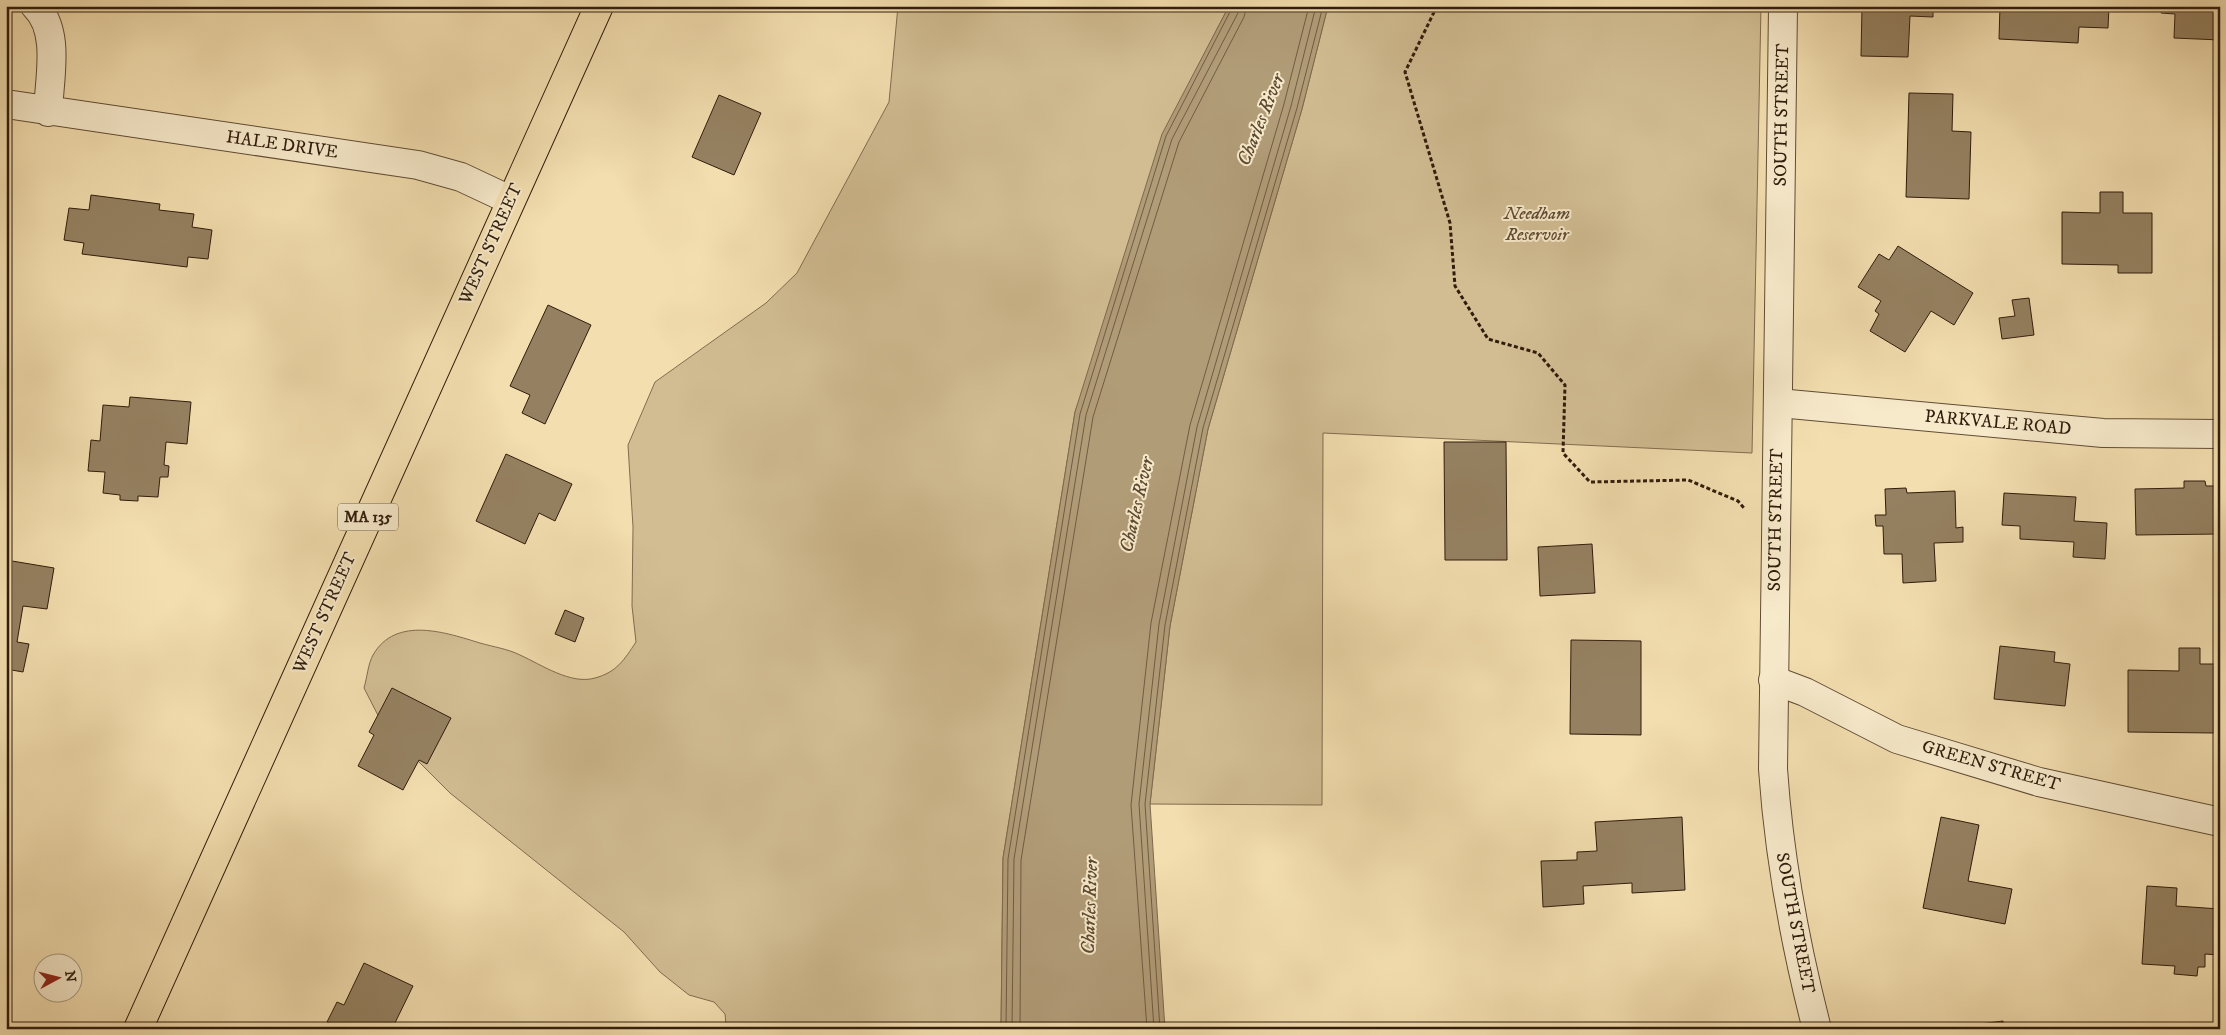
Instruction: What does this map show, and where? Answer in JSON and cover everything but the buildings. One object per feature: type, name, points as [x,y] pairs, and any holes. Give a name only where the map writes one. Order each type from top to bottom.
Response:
[{"type":"main road","name":"WEST STREET","points":[[138,1029],[599,6]]},
{"type":"street","points":[[35,6],[45,20],[50,39],[48,112]]},
{"type":"street","name":"SOUTH STREET","points":[[1783,6],[1773,769],[1776,811],[1806,986],[1817,1029]]},
{"type":"street","name":"HALE DRIVE","points":[[6,104],[48,112],[418,165],[461,177],[510,200]]},
{"type":"street","name":"PARKVALE ROAD","points":[[1778,403],[2103,433],[2220,434]]},
{"type":"street","name":"GREEN STREET","points":[[1773,680],[1805,692],[1897,739],[2039,782],[2220,822]]},
{"type":"path","points":[[1437,6],[1405,72],[1450,223],[1456,286],[1488,339],[1538,353],[1565,385],[1563,453],[1590,482],[1688,480],[1738,501],[1775,542]]},
{"type":"green space","points":[[898,6],[1229,6],[1196,70],[1075,412],[1003,858],[1001,1029],[723,1029],[726,1024],[725,1014],[714,1002],[689,995],[660,972],[624,932],[450,793],[384,727],[364,688],[373,655],[383,643],[395,635],[408,631],[438,632],[506,650],[557,673],[576,679],[595,678],[603,675],[614,669],[624,660],[636,642],[632,606],[633,527],[628,445],[655,382],[766,303],[797,273],[889,102]]},
{"type":"green space","name":"Needham Reservoir","points":[[1328,6],[1761,6],[1752,453],[1323,433],[1322,805],[1150,804],[1170,626],[1208,429],[1302,109]]},
{"type":"water","name":"Charles River","points":[[1229,6],[1328,6],[1302,109],[1208,429],[1170,626],[1150,804],[1165,1029],[1001,1029],[1003,858],[1075,412],[1162,134]]}]
